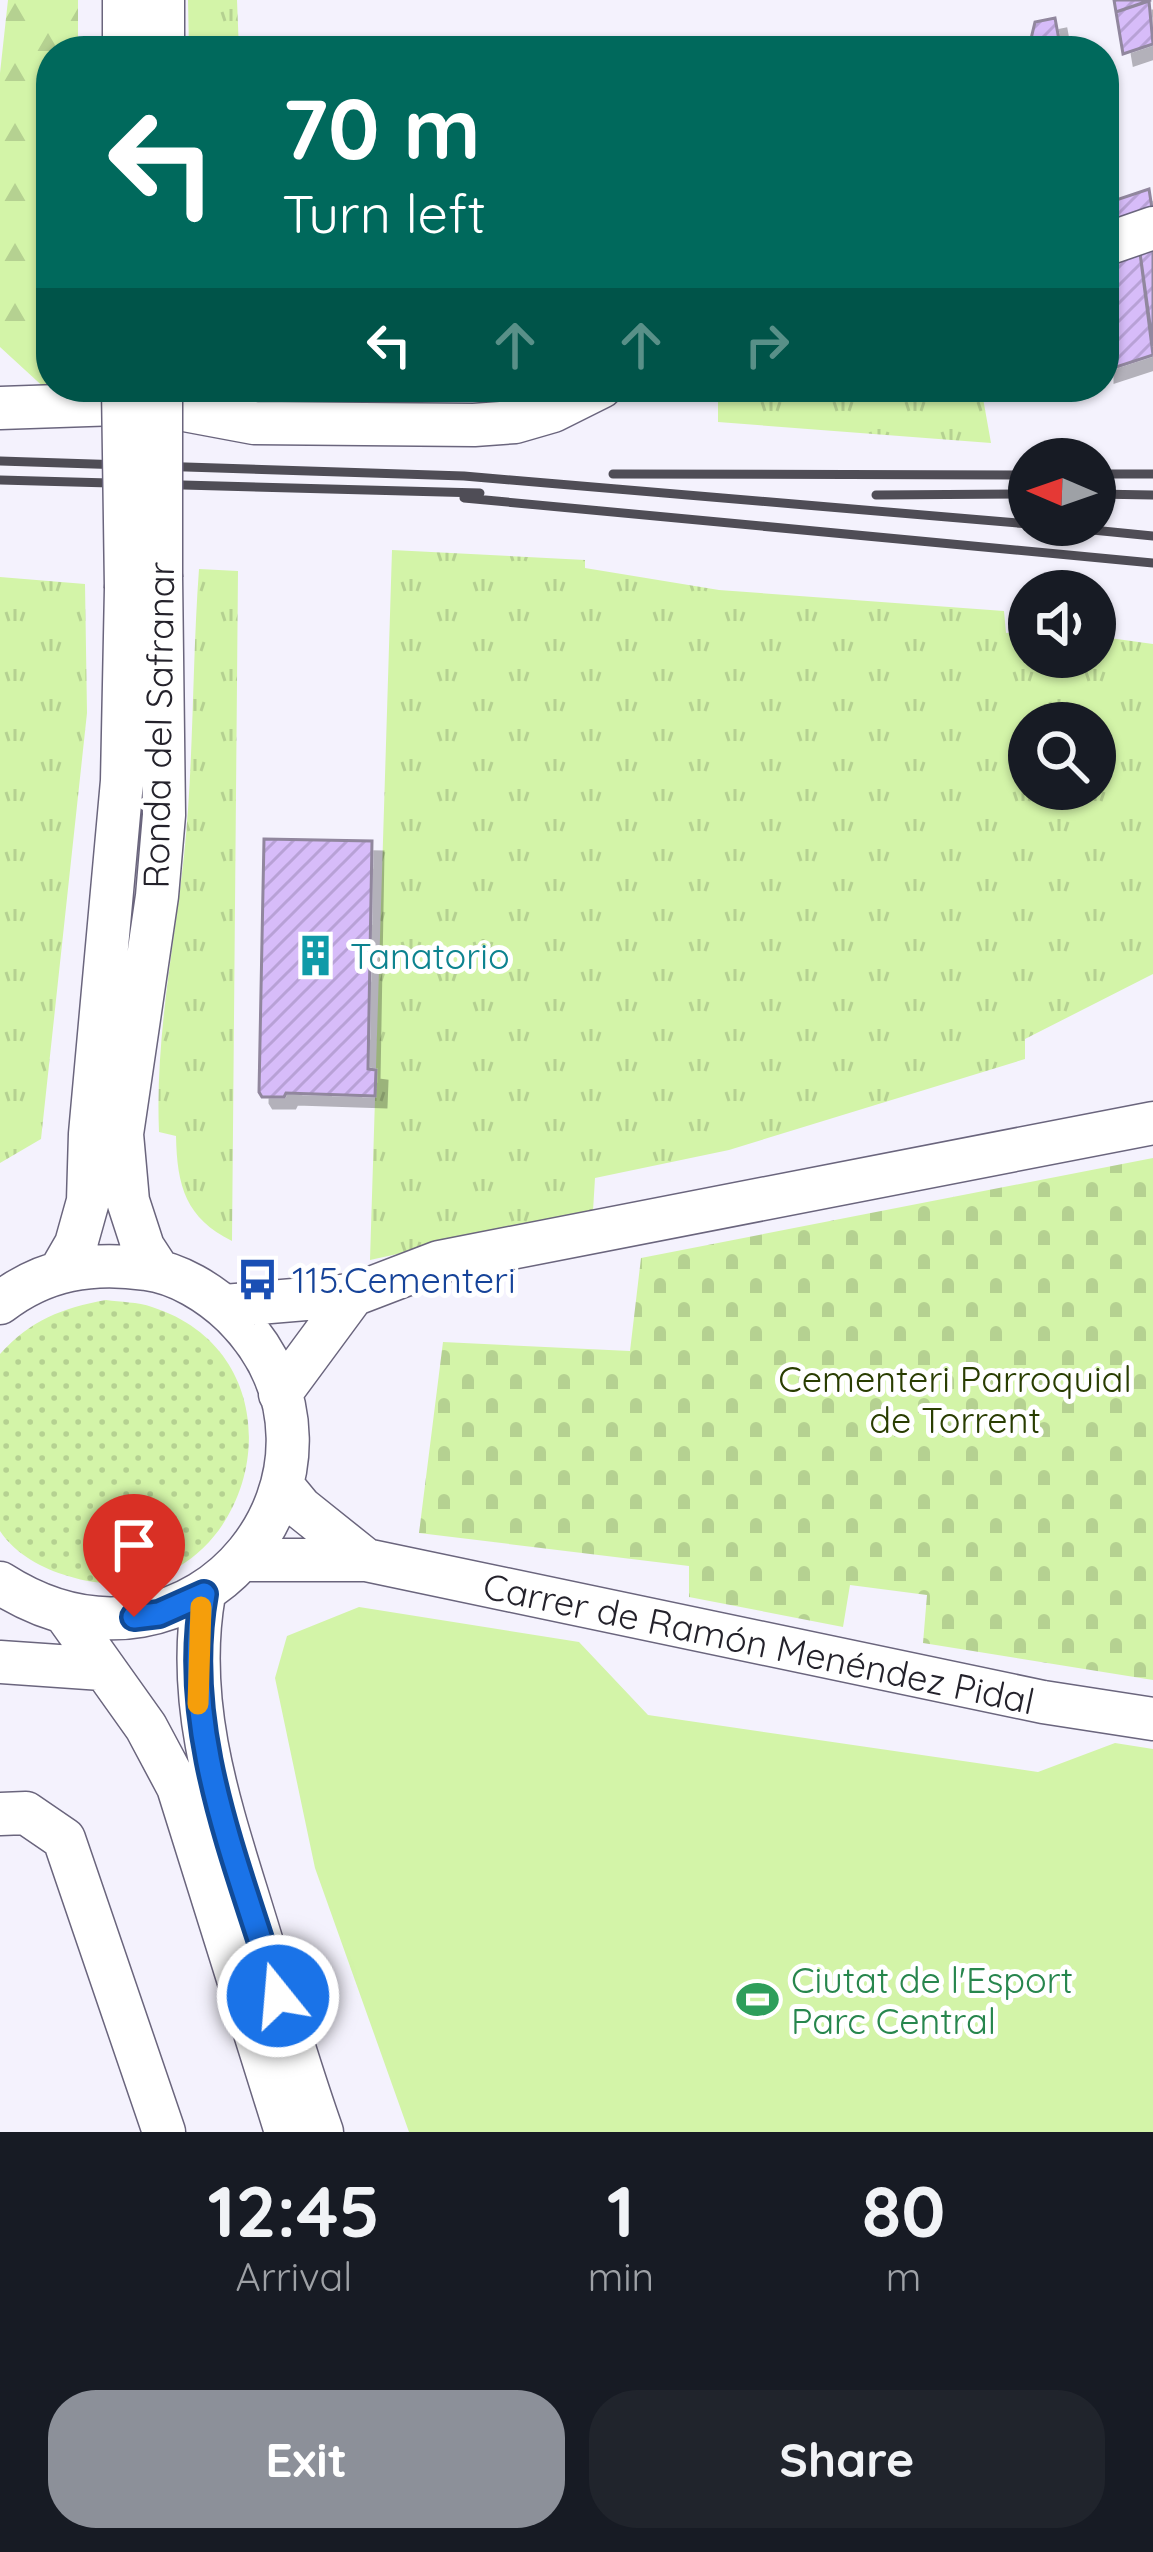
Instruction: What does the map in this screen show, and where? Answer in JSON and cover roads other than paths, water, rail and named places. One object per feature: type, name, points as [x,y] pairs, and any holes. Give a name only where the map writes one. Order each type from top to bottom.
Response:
[{"type":"street","points":[[124,0],[124,36]]},
{"type":"street","points":[[163,0],[163,36]]},
{"type":"street","points":[[1119,240],[1153,228]]},
{"type":"street","name":"Ronda del Safranar","points":[[125,402],[164,815],[157,896],[122,1134],[128,1201],[143,1247],[158,1270]]},
{"type":"street","name":"Ronda del Safranar","points":[[61,1270],[76,1244],[88,1201],[90,1134],[160,402]]},
{"type":"street","points":[[0,408],[147,403],[254,423],[474,425],[515,422],[573,402]]},
{"type":"street","points":[[224,1306],[353,1295],[439,1262],[1153,1123]]},
{"type":"street","points":[[0,1583],[28,1601],[67,1616],[109,1621],[159,1614],[204,1594],[243,1560],[268,1523],[282,1485],[287,1440],[280,1394],[266,1358],[224,1306],[193,1285],[158,1270],[111,1264],[61,1270],[5,1292]]},
{"type":"street","points":[[280,1394],[353,1295]]},
{"type":"street","name":"Carrer de Ramón Menéndez Pidal","points":[[282,1485],[301,1508],[366,1560]]},
{"type":"street","name":"Carrer de Ramón Menéndez Pidal","points":[[243,1560],[366,1560],[1042,1702],[1153,1719]]},
{"type":"street","points":[[204,1594],[198,1702],[209,1769],[322,2132]]},
{"type":"street","points":[[67,1616],[146,1727],[178,1787],[286,2132]]},
{"type":"street","points":[[0,1662],[102,1669]]},
{"type":"street","points":[[0,1814],[26,1813],[64,1839],[164,2132]]},
{"type":"railway","points":[[0,461],[464,476],[1008,522]]},
{"type":"railway","points":[[613,474],[1008,475]]},
{"type":"railway","points":[[1116,474],[1153,474]]},
{"type":"railway","points":[[0,480],[480,493]]},
{"type":"railway","points":[[876,495],[1008,494]]},
{"type":"railway","points":[[1116,494],[1153,495]]},
{"type":"railway","points":[[464,498],[1153,563]]},
{"type":"railway","points":[[1116,532],[1153,536]]},
{"type":"place","name":"Tanatorio","points":[[316,955]]},
{"type":"place","name":"115.Cementeri","points":[[258,1279]]},
{"type":"place","name":"Ciutat de l'Esport Parc Central","points":[[757,2000]]},
{"type":"park label","name":"Cementeri Parroquial de Torrent","points":[[955,1398]]}]
